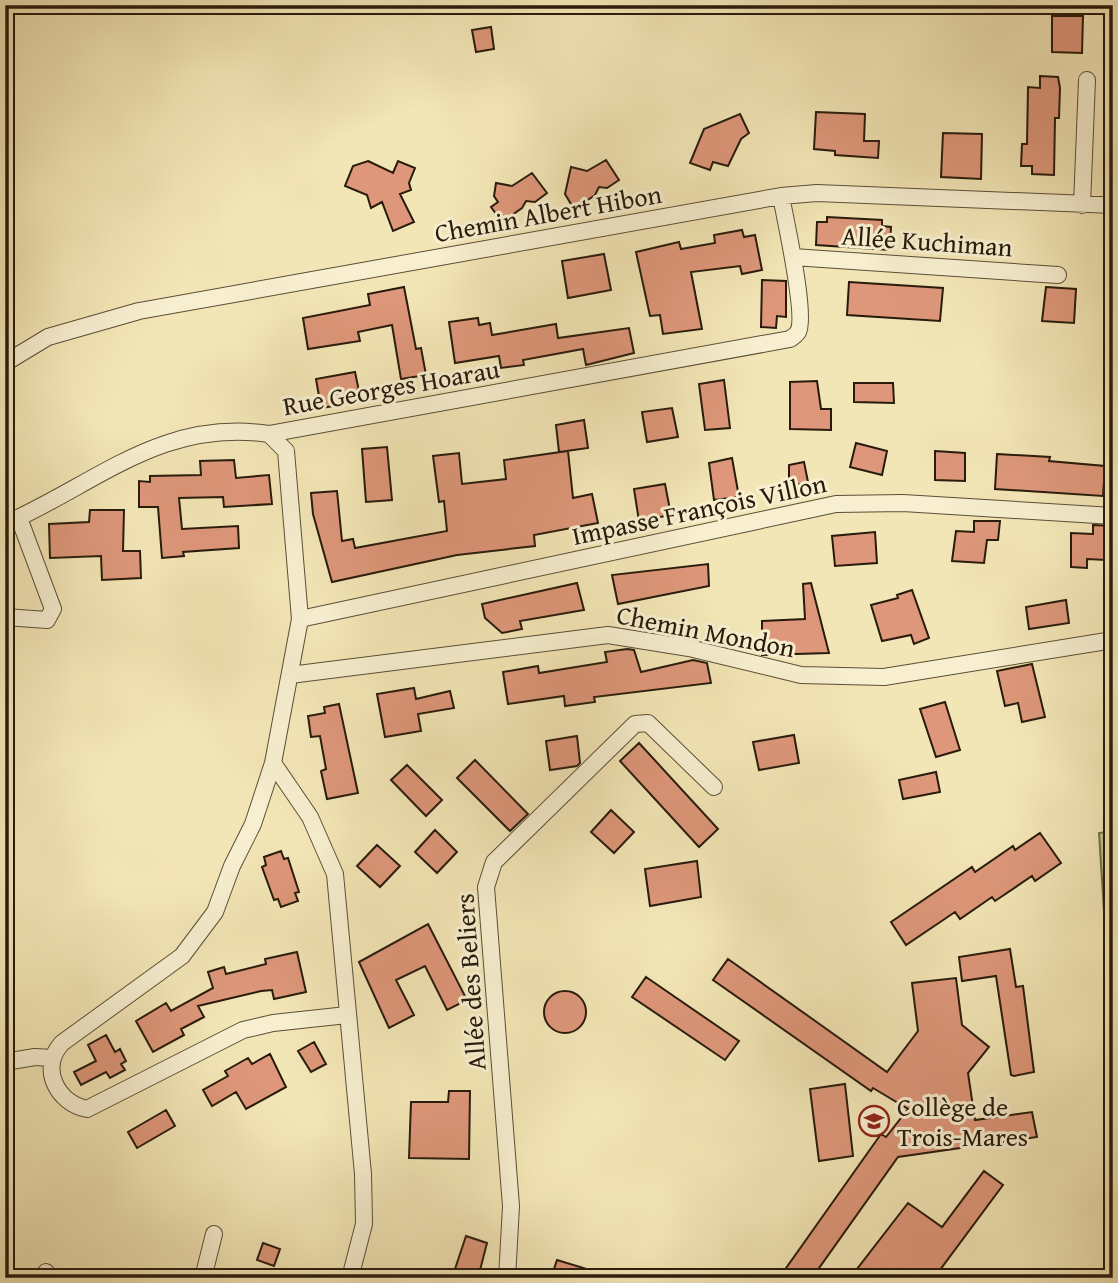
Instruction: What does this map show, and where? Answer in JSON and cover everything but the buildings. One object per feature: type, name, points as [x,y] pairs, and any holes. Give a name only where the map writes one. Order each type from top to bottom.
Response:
[{"type":"street","points":[[1082,205],[1087,80]]},
{"type":"street","name":"Chemin Albert Hibon","points":[[5,363],[48,337],[139,311],[780,196],[817,193],[1113,205]]},
{"type":"street","points":[[780,196],[793,257]]},
{"type":"street","name":"Allée Kuchiman","points":[[793,257],[1058,275]]},
{"type":"street","name":"Rue Georges Hoarau","points":[[12,521],[131,456],[169,441],[216,432],[269,434],[790,339],[799,331],[800,321],[793,257]]},
{"type":"street","points":[[269,434],[286,451],[300,619],[273,762],[253,824],[232,866],[215,912],[199,936],[182,956],[153,980],[62,1043],[52,1058],[56,1088],[75,1107],[87,1110],[243,1030],[273,1023],[347,1015]]},
{"type":"street","name":"Impasse François Villon","points":[[300,619],[836,505],[903,503],[1113,516]]},
{"type":"street","points":[[5,617],[47,620],[53,609],[12,521]]},
{"type":"street","name":"Chemin Mondon","points":[[290,675],[608,635],[689,648],[801,675],[884,677],[1113,640]]},
{"type":"street","name":"Allée des Beliers","points":[[507,1278],[511,1206],[485,887],[489,870],[635,724],[648,723],[715,788]]},
{"type":"street","points":[[273,762],[310,817],[335,874],[363,1174],[364,1224],[350,1278]]},
{"type":"street","points":[[5,1062],[34,1057],[52,1058]]},
{"type":"street","points":[[203,1278],[214,1234]]},
{"type":"green space","points":[[1113,831],[1113,1053],[1099,833]]},
{"type":"place","name":"Collège de Trois-Mares","points":[[874,1121]]}]
